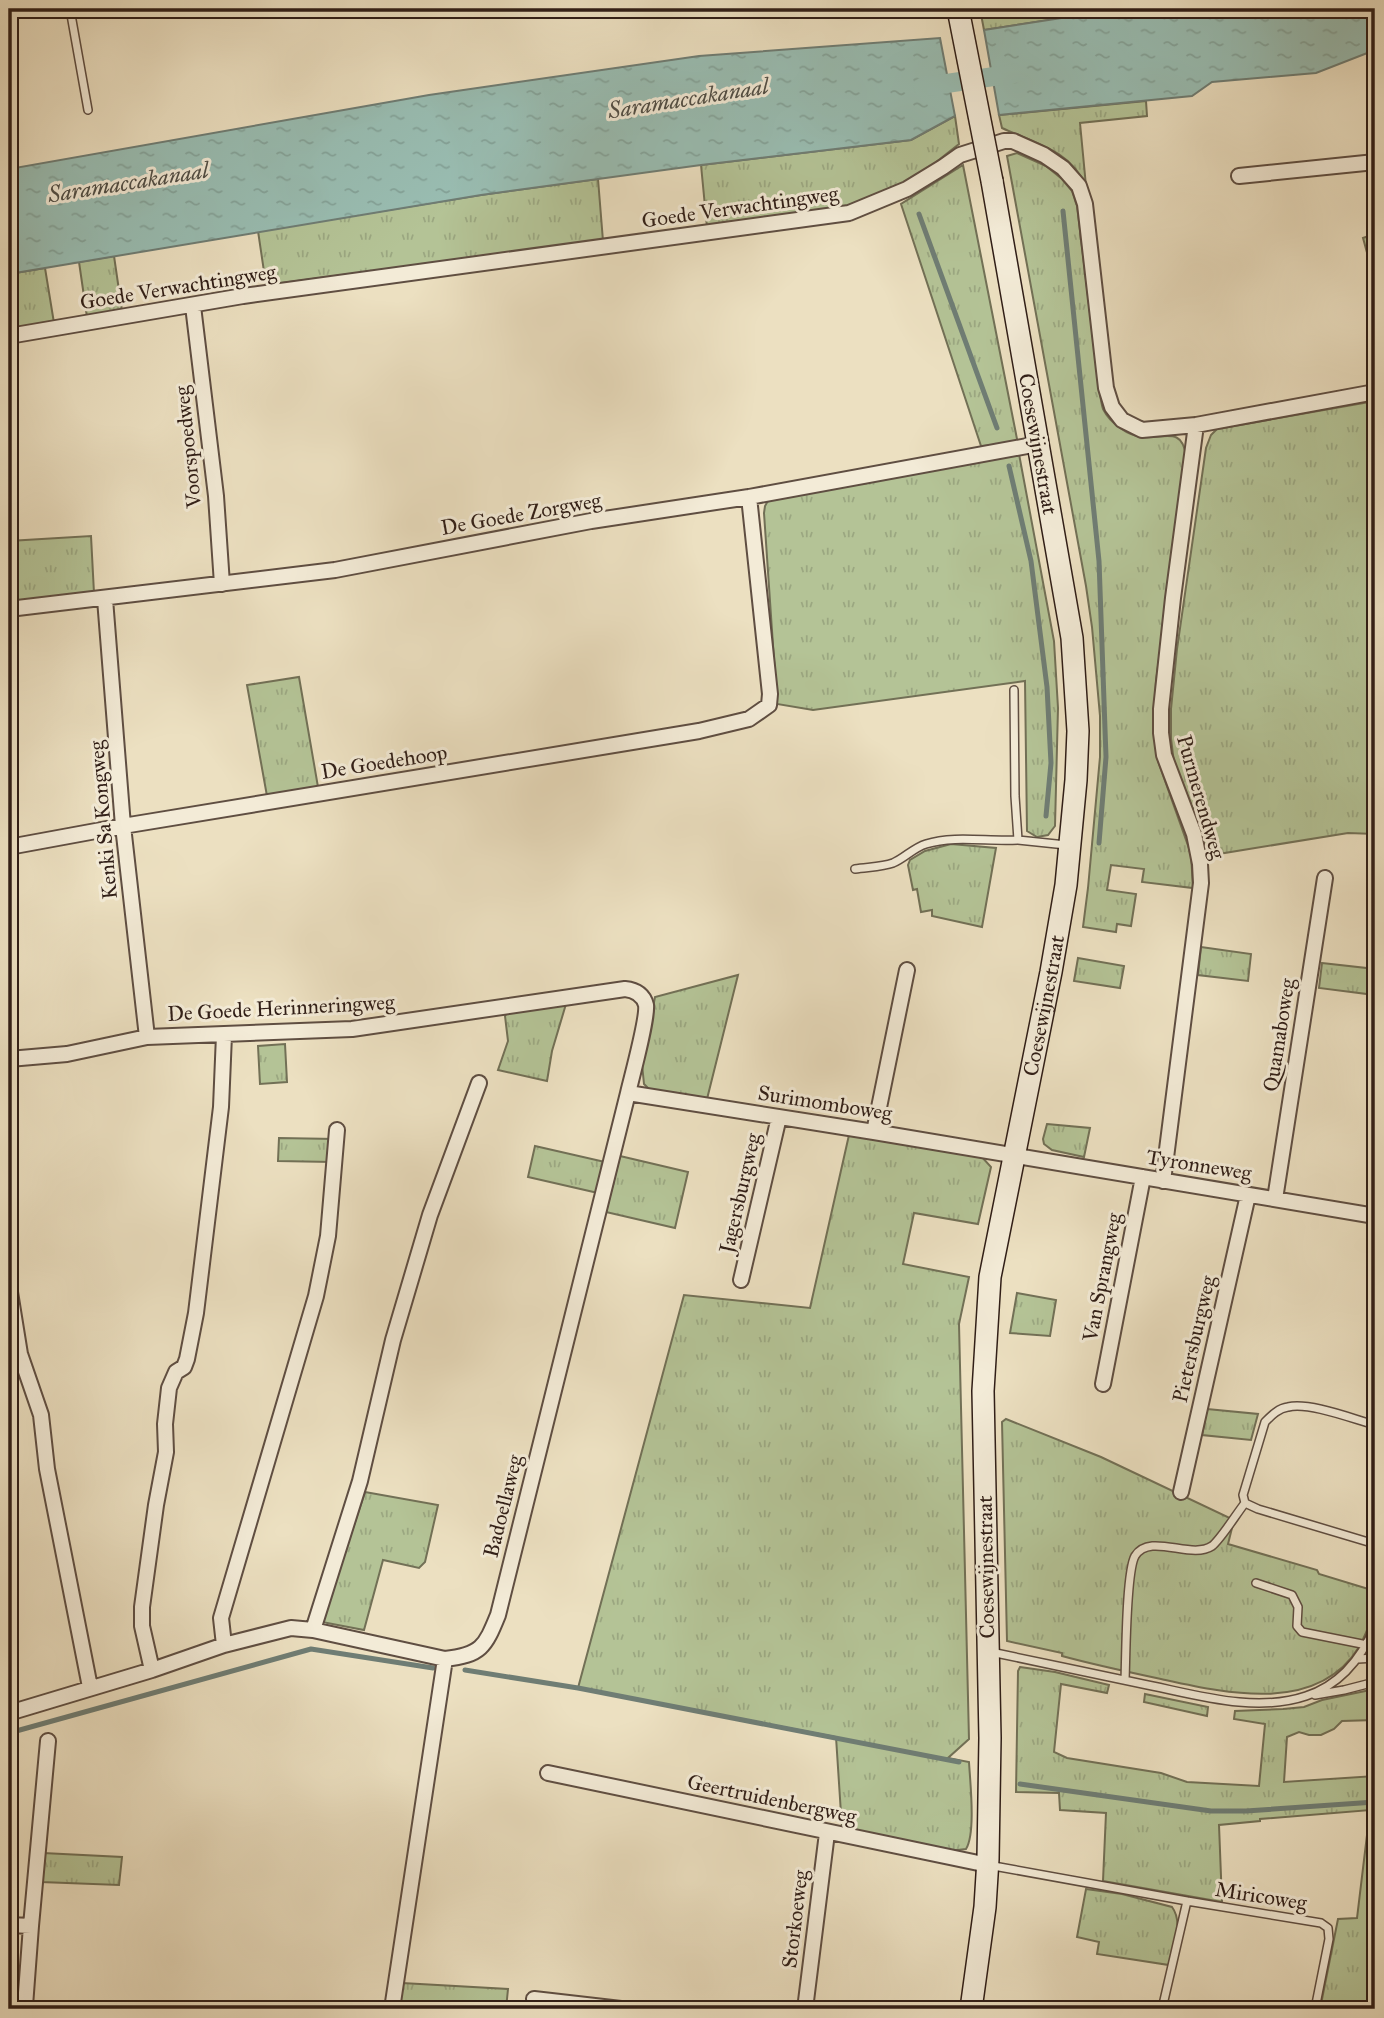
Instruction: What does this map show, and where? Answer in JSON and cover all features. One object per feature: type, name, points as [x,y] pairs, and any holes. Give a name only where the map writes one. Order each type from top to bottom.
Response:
[{"type":"main road","name":"Coesewijnestraat","points":[[958,9],[992,181],[1072,638],[1076,680],[1077,755],[1066,885],[990,1277],[983,1380],[990,1738],[988,1865],[971,2009]]},
{"type":"street","name":"Goede Verwachtingweg","points":[[9,337],[243,296],[849,213],[907,189],[960,155],[1004,141],[1013,141],[1044,155],[1063,168],[1079,186],[1085,204],[1106,388],[1112,407],[1122,420],[1142,430],[1196,425],[1375,392]]},
{"type":"street","points":[[1239,176],[1375,162]]},
{"type":"street","name":"Voorspoedweg","points":[[193,306],[216,496],[222,584]]},
{"type":"street","name":"Purmerendweg","points":[[1164,1181],[1201,883],[1194,834],[1164,755],[1161,733],[1161,709],[1173,598],[1196,425]]},
{"type":"street","name":"De Goede Zorgweg","points":[[9,610],[335,570],[1038,444]]},
{"type":"street","name":"De Goedehoop","points":[[9,847],[699,731],[749,719],[769,705],[770,694],[749,497]]},
{"type":"street","name":"Kenki Sa Kongweg","points":[[105,599],[123,826],[147,1037]]},
{"type":"street","name":"Quamaboweg","points":[[1275,1199],[1325,878]]},
{"type":"street","points":[[874,1132],[907,970]]},
{"type":"street","name":"De Goede Herinneringweg","points":[[9,1059],[67,1054],[147,1037],[352,1030],[625,989],[638,992]]},
{"type":"street","name":"Badoellaweg","points":[[445,1660],[464,1657],[480,1648],[498,1615],[628,1093],[646,1012],[643,998],[638,992]]},
{"type":"street","points":[[152,1670],[142,1626],[142,1607],[166,1452],[165,1424],[169,1388],[176,1372],[184,1367],[187,1359],[196,1313],[221,1107],[225,1035]]},
{"type":"street","points":[[313,1630],[360,1481],[393,1340],[426,1227],[479,1083]]},
{"type":"street","name":"Surimomboweg","points":[[628,1093],[1015,1155]]},
{"type":"street","name":"Jagersburgweg","points":[[741,1280],[779,1117]]},
{"type":"street","points":[[224,1644],[220,1618],[316,1296],[328,1236],[337,1130]]},
{"type":"street","name":"Tyronneweg","points":[[1015,1155],[1375,1216]]},
{"type":"street","name":"Van Sprangweg","points":[[1103,1384],[1143,1177]]},
{"type":"street","name":"Pietersburgweg","points":[[1181,1492],[1248,1195]]},
{"type":"street","points":[[9,1286],[20,1353],[41,1415],[47,1469],[90,1687]]},
{"type":"street","points":[[9,1713],[152,1670],[224,1644],[291,1628],[313,1630],[445,1660],[391,2009]]},
{"type":"street","points":[[25,2006],[48,1741]]},
{"type":"street","name":"Geertruidenbergweg","points":[[548,1773],[988,1865]]},
{"type":"street","name":"Storkoeweg","points":[[805,2009],[827,1833]]},
{"type":"street","points":[[9,1925],[30,1926]]},
{"type":"street","points":[[534,1999],[621,2009]]},
{"type":"lane","points":[[70,9],[88,110]]},
{"type":"lane","points":[[1014,690],[1018,840]]},
{"type":"lane","points":[[855,869],[892,863],[925,844],[939,841],[1018,840],[1070,846]]},
{"type":"lane","points":[[1245,1503],[1243,1495],[1265,1422],[1273,1413],[1286,1407],[1303,1406],[1375,1424]]},
{"type":"lane","points":[[1125,1680],[1130,1579],[1135,1557],[1141,1549],[1158,1545],[1190,1550],[1202,1550],[1213,1545],[1245,1503]]},
{"type":"lane","points":[[1245,1503],[1375,1544]]},
{"type":"lane","points":[[1256,1583],[1292,1595],[1298,1607],[1297,1626],[1302,1632],[1367,1644]]},
{"type":"lane","points":[[1307,1696],[1344,1674],[1358,1659],[1375,1626]]},
{"type":"lane","points":[[988,1651],[1223,1700],[1246,1702],[1277,1702],[1375,1682]]},
{"type":"lane","points":[[1358,1659],[1375,1658]]},
{"type":"lane","name":"Miricoweg","points":[[988,1865],[1321,1923],[1328,1928],[1329,1939],[1315,2009]]},
{"type":"lane","name":"Miricoweg","points":[[1162,2009],[1187,1901]]},
{"type":"green space","points":[[980,9],[1095,9],[1095,13],[984,30]]},
{"type":"green space","points":[[1146,101],[1147,116],[1080,123],[1086,186],[1071,164],[1061,156],[1039,143],[1002,128],[999,115]]},
{"type":"green space","points":[[955,116],[959,144],[926,170],[885,194],[829,210],[707,227],[701,165],[911,140]]},
{"type":"green space","points":[[1017,153],[1046,166],[1072,191],[1077,206],[1103,409],[1115,424],[1131,434],[1143,437],[1176,437],[1181,441],[1186,456],[1156,681],[1154,725],[1158,761],[1191,854],[1193,888],[1142,882],[1144,869],[1111,865],[1107,890],[1136,894],[1131,926],[1117,924],[1116,932],[1083,927],[1100,757],[1100,716],[1086,586],[1007,156]]},
{"type":"green space","points":[[963,165],[1018,444],[981,446],[901,204]]},
{"type":"green space","points":[[598,179],[603,241],[266,285],[258,231]]},
{"type":"green space","points":[[1375,234],[1375,282],[1363,238]]},
{"type":"green space","points":[[114,256],[122,311],[87,317],[79,262]]},
{"type":"green space","points":[[45,268],[54,323],[9,330],[9,274]]},
{"type":"green space","points":[[1375,401],[1375,834],[1348,833],[1206,856],[1199,824],[1174,763],[1171,709],[1206,448],[1211,435],[1217,429]]},
{"type":"green space","points":[[1019,454],[1054,641],[1058,708],[1055,826],[1048,835],[1037,837],[1027,831],[1025,681],[813,710],[777,704],[764,513],[769,499]]},
{"type":"green space","points":[[91,536],[94,593],[9,603],[9,541]]},
{"type":"green space","points":[[299,677],[318,787],[267,796],[247,685]]},
{"type":"green space","points":[[951,844],[996,848],[982,927],[932,916],[932,910],[921,912],[917,889],[913,890],[908,865],[910,860],[925,851]]},
{"type":"green space","points":[[1201,947],[1251,954],[1248,981],[1198,975]]},
{"type":"green space","points":[[1078,958],[1124,966],[1120,988],[1074,981]]},
{"type":"green space","points":[[1322,963],[1375,969],[1375,995],[1319,988]]},
{"type":"green space","points":[[738,975],[707,1099],[649,1089],[644,1084],[642,1064],[655,997]]},
{"type":"green space","points":[[566,1004],[552,1051],[547,1081],[498,1070],[508,1041],[505,1016],[507,1013]]},
{"type":"green space","points":[[285,1044],[287,1082],[260,1084],[258,1046]]},
{"type":"green space","points":[[1047,1124],[1090,1128],[1084,1157],[1052,1150],[1044,1144]]},
{"type":"green space","points":[[849,1135],[981,1156],[991,1167],[978,1224],[914,1213],[903,1264],[969,1277],[959,1324],[969,1739],[948,1758],[969,1762],[972,1819],[966,1849],[949,1851],[842,1829],[836,1737],[578,1688],[684,1295],[810,1308]]},
{"type":"green space","points":[[279,1138],[335,1139],[332,1162],[278,1161]]},
{"type":"green space","points":[[535,1146],[605,1162],[598,1193],[528,1177]]},
{"type":"green space","points":[[620,1156],[688,1172],[675,1228],[606,1212]]},
{"type":"green space","points":[[1017,1293],[1056,1300],[1050,1336],[1010,1333]]},
{"type":"green space","points":[[1207,1409],[1258,1414],[1251,1440],[1202,1435]]},
{"type":"green space","points":[[1006,1419],[1101,1457],[1234,1520],[1228,1544],[1317,1570],[1319,1574],[1375,1591],[1371,1620],[1359,1647],[1341,1668],[1319,1683],[1295,1691],[1268,1694],[1241,1693],[1186,1684],[1007,1641],[1002,1422]]},
{"type":"green space","points":[[365,1492],[438,1505],[425,1562],[419,1568],[383,1560],[364,1630],[322,1622]]},
{"type":"green space","points":[[1020,1667],[1109,1685],[1107,1693],[1061,1684],[1054,1752],[1067,1758],[1161,1773],[1187,1782],[1259,1786],[1265,1724],[1234,1719],[1235,1711],[1304,1707],[1322,1700],[1375,1689],[1375,1720],[1342,1721],[1334,1729],[1321,1735],[1299,1732],[1287,1737],[1284,1782],[1375,1776],[1375,2009],[1320,2009],[1338,1919],[1357,1918],[1370,1810],[1219,1825],[1222,1902],[1103,1881],[1106,1813],[1060,1810],[1059,1793],[1016,1792]]},
{"type":"green space","points":[[1145,1694],[1208,1707],[1207,1716],[1144,1702]]},
{"type":"green space","points":[[43,1853],[122,1857],[119,1885],[41,1882]]},
{"type":"green space","points":[[1086,1889],[1122,1894],[1172,1907],[1177,1928],[1169,1965],[1097,1954],[1099,1942],[1077,1937]]},
{"type":"green space","points":[[402,1983],[508,1989],[506,2009],[398,2009]]},
{"type":"water","points":[[1120,9],[1375,9],[1375,50],[1316,73],[1212,82],[1192,96],[999,115],[984,30]]},
{"type":"water","points":[[940,38],[955,116],[911,140],[481,195],[9,274],[9,169],[429,95],[699,56]]},
{"type":"waterway","name":"Saramaccakanaal","points":[[923,87],[1018,73]]},
{"type":"waterway","points":[[1063,211],[1099,561],[1106,757],[1099,843]]},
{"type":"waterway","points":[[919,214],[997,428]]},
{"type":"waterway","points":[[1009,466],[1031,561],[1047,687],[1051,763],[1046,816]]},
{"type":"waterway","points":[[9,1733],[311,1649],[433,1668]]},
{"type":"waterway","points":[[465,1670],[578,1688],[959,1762]]},
{"type":"waterway","points":[[1020,1784],[1211,1811],[1375,1802]]}]
